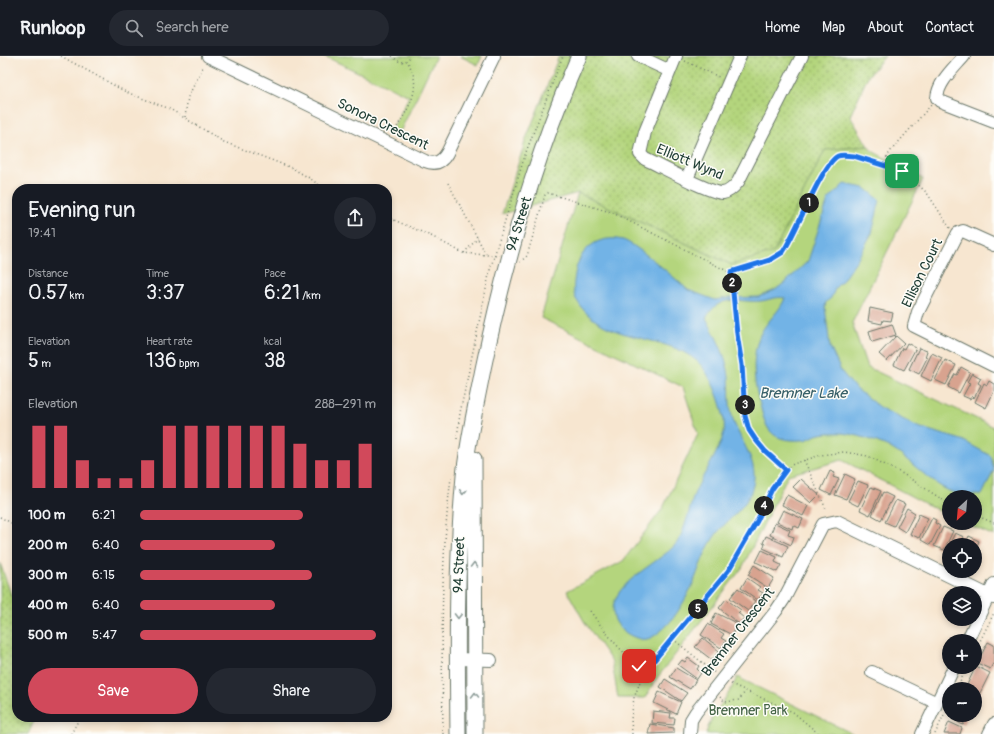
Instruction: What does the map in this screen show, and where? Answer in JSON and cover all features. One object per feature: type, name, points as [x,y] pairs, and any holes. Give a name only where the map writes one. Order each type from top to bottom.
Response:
[{"type":"main road","name":"94 Street","points":[[458,734],[458,563],[464,484],[471,424],[509,260],[542,151],[579,56]]},
{"type":"main road","name":"94 Street","points":[[475,734],[474,455],[477,398]]},
{"type":"street","name":"Sonora Crescent","points":[[206,60],[432,163],[442,160],[447,153],[494,56]]},
{"type":"street","points":[[638,56],[670,72]]},
{"type":"street","name":"Elliott Wynd","points":[[676,56],[644,132],[640,154],[645,159],[687,179],[716,192],[723,193],[735,186],[802,56]]},
{"type":"street","points":[[687,179],[740,56]]},
{"type":"street","points":[[964,56],[945,79],[937,98],[940,101],[994,122]]},
{"type":"street","name":"Ellison Court","points":[[994,245],[963,231],[956,236],[918,312],[914,326],[994,366]]},
{"type":"street","name":"Bremner Crescent","points":[[690,734],[691,720],[696,712],[784,599],[823,524],[837,521],[992,592]]},
{"type":"street","points":[[971,634],[992,592]]},
{"type":"street","points":[[457,659],[491,660]]},
{"type":"street","points":[[872,672],[942,704]]},
{"type":"street","points":[[922,734],[942,705]]},
{"type":"street","points":[[989,734],[994,724]]},
{"type":"path","points":[[61,56],[126,92],[170,109],[224,142],[292,168],[311,178],[318,184]]},
{"type":"path","points":[[392,56],[398,61],[407,61]]},
{"type":"path","points":[[407,61],[411,56]]},
{"type":"path","points":[[676,56],[728,81]]},
{"type":"path","points":[[185,117],[188,97],[206,60]]},
{"type":"path","points":[[393,135],[415,91],[414,78],[407,61]]},
{"type":"path","points":[[887,166],[887,156],[937,98]]},
{"type":"path","points":[[392,219],[431,236],[463,253],[475,255],[486,254],[521,262],[525,259],[545,195],[548,193],[613,213],[691,251],[721,269],[731,272],[770,260],[783,252],[827,168],[838,156],[845,155],[854,156],[902,171],[916,181],[927,193],[956,236]]},
{"type":"path","points":[[448,183],[486,254]]},
{"type":"path","points":[[463,253],[478,238]]},
{"type":"path","points":[[731,272],[733,301],[742,365],[745,416],[749,430],[755,439],[765,451],[786,470]]},
{"type":"path","points":[[632,734],[634,698],[646,670],[728,571],[757,521],[772,489],[786,470],[793,464],[821,455],[844,452],[868,456],[903,474],[942,499]]},
{"type":"path","points":[[804,460],[826,509]]},
{"type":"path","points":[[0,517],[12,523]]},
{"type":"path","points":[[982,518],[994,523]]},
{"type":"path","points":[[590,610],[615,646],[646,670]]},
{"type":"path","points":[[982,637],[994,613]]},
{"type":"path","points":[[673,639],[715,672]]},
{"type":"path","points":[[730,684],[745,692],[793,712],[819,734]]},
{"type":"path","points":[[720,698],[725,702],[739,700],[745,692]]},
{"type":"path","points":[[935,734],[942,708]]},
{"type":"path","points":[[71,734],[77,722]]},
{"type":"green space","points":[[324,56],[436,56],[398,136],[391,132],[409,96]]},
{"type":"green space","points":[[460,56],[482,56],[478,65]]},
{"type":"green space","points":[[559,56],[885,56],[868,76],[850,116],[868,146],[825,150],[774,253],[732,265],[578,193],[502,214],[526,139]]},
{"type":"green space","points":[[868,146],[872,151],[923,179],[852,323],[867,367],[994,427],[994,536],[981,530],[982,530],[982,490],[942,490],[942,512],[842,460],[788,475],[742,568],[654,682],[645,698],[618,698],[612,662],[584,621],[567,591],[623,561],[663,508],[698,434],[683,387],[541,318],[578,193],[732,265],[774,252],[825,150]]},
{"type":"green space","points":[[0,563],[12,597],[12,722],[34,722],[28,734],[0,734]]},
{"type":"green space","name":"Bremner Park","points":[[737,677],[853,734],[706,734],[708,726],[734,685]]},
{"type":"water","name":"Bremner Lake","points":[[844,184],[865,188],[880,200],[872,233],[858,258],[836,287],[831,298],[826,302],[825,307],[830,347],[841,371],[854,387],[879,407],[918,427],[962,440],[991,456],[994,470],[982,495],[982,490],[948,490],[932,480],[892,449],[867,438],[852,434],[828,433],[816,435],[803,440],[791,440],[775,435],[766,425],[763,417],[756,390],[754,366],[757,342],[760,335],[780,308],[785,298],[761,301],[730,300],[724,302],[712,310],[706,318],[719,343],[726,363],[729,376],[732,416],[754,469],[752,489],[746,502],[717,533],[709,545],[693,584],[682,605],[669,624],[651,638],[643,639],[631,636],[621,628],[615,620],[613,608],[616,597],[633,578],[667,553],[678,541],[684,528],[695,492],[722,440],[724,432],[723,415],[717,394],[708,374],[697,361],[683,352],[667,345],[616,331],[600,324],[587,313],[575,296],[574,283],[577,265],[585,251],[591,245],[606,239],[623,240],[637,248],[666,270],[688,290],[715,300],[759,297],[775,290],[808,261],[828,200]]},
{"type":"building","points":[[870,308],[893,313],[891,321],[883,320],[882,324],[868,321]]},
{"type":"building","points":[[892,324],[896,335],[872,342],[869,331]]},
{"type":"building","points":[[896,336],[904,343],[887,361],[879,354]]},
{"type":"building","points":[[907,343],[916,348],[904,370],[894,365],[902,348],[904,349]]},
{"type":"building","points":[[919,348],[927,351],[925,357],[927,358],[919,374],[909,369]]},
{"type":"building","points":[[932,353],[942,358],[931,381],[921,376]]},
{"type":"building","points":[[945,360],[956,365],[946,385],[935,380]]},
{"type":"building","points":[[961,367],[970,372],[959,393],[948,387],[955,374],[957,375]]},
{"type":"building","points":[[972,373],[981,378],[978,383],[981,385],[974,398],[972,396],[970,399],[963,396],[970,383],[967,382]]},
{"type":"building","points":[[989,381],[994,384],[994,391],[986,408],[975,402],[984,383],[987,385]]},
{"type":"building","points":[[830,471],[835,473],[833,477],[839,479],[831,495],[821,490]]},
{"type":"building","points":[[845,474],[855,479],[846,499],[835,495]]},
{"type":"building","points":[[801,479],[819,495],[811,503],[793,487]]},
{"type":"building","points":[[858,481],[868,485],[858,506],[848,501]]},
{"type":"building","points":[[871,487],[881,491],[870,515],[860,510]]},
{"type":"building","points":[[883,492],[893,497],[881,520],[872,515]]},
{"type":"building","points":[[787,495],[808,506],[803,516],[782,505]]},
{"type":"building","points":[[896,500],[905,504],[894,526],[885,522]]},
{"type":"building","points":[[907,508],[915,513],[905,532],[897,527]]},
{"type":"building","points":[[783,510],[803,519],[799,528],[793,525],[792,529],[777,522]]},
{"type":"building","points":[[919,514],[928,518],[919,538],[910,534]]},
{"type":"building","points":[[932,518],[936,520],[935,523],[940,526],[930,545],[921,540]]},
{"type":"building","points":[[775,523],[790,530],[788,535],[794,537],[791,545],[770,535]]},
{"type":"building","points":[[942,529],[953,531],[950,538],[942,538],[942,549],[934,546]]},
{"type":"building","points":[[955,533],[964,537],[964,538],[952,538]]},
{"type":"building","points":[[766,536],[788,546],[783,557],[763,548],[765,544],[763,543]]},
{"type":"building","points":[[762,550],[777,557],[775,562],[781,565],[777,572],[756,562]]},
{"type":"building","points":[[754,565],[774,578],[768,588],[748,575]]},
{"type":"building","points":[[747,578],[760,587],[758,590],[763,593],[758,600],[741,588]]},
{"type":"building","points":[[738,588],[755,601],[748,611],[730,598]]},
{"type":"building","points":[[726,599],[741,610],[738,613],[744,618],[739,624],[719,608]]},
{"type":"building","points":[[716,613],[738,624],[732,635],[711,624]]},
{"type":"building","points":[[708,624],[724,634],[721,638],[726,641],[721,648],[701,635]]},
{"type":"building","points":[[703,638],[719,651],[712,660],[695,647]]},
{"type":"building","points":[[988,642],[994,645],[994,662],[990,669],[982,665],[982,653]]},
{"type":"building","points":[[688,658],[699,666],[697,669],[701,673],[697,679],[678,665],[682,660],[685,662]]},
{"type":"building","points":[[676,668],[696,680],[690,689],[670,677]]},
{"type":"building","points":[[982,669],[990,673],[982,689],[982,682],[968,682],[972,674],[982,674]]},
{"type":"building","points":[[665,679],[687,693],[681,701],[660,687]]},
{"type":"building","points":[[659,692],[681,702],[676,714],[654,703]]},
{"type":"building","points":[[653,711],[671,713],[670,718],[675,718],[674,725],[652,723]]},
{"type":"building","points":[[949,722],[962,728],[960,734],[944,734]]},
{"type":"building","points":[[958,722],[964,722],[963,725]]},
{"type":"building","points":[[650,724],[674,728],[674,733],[648,734]]},
{"type":"route","points":[[639,666],[646,670],[728,571],[757,521],[772,489],[786,470],[765,451],[755,439],[749,430],[745,416],[742,365],[737,334],[735,305],[733,301],[731,272],[770,260],[783,252],[788,246],[827,168],[832,160],[838,156],[854,156],[865,161],[902,171]]}]
